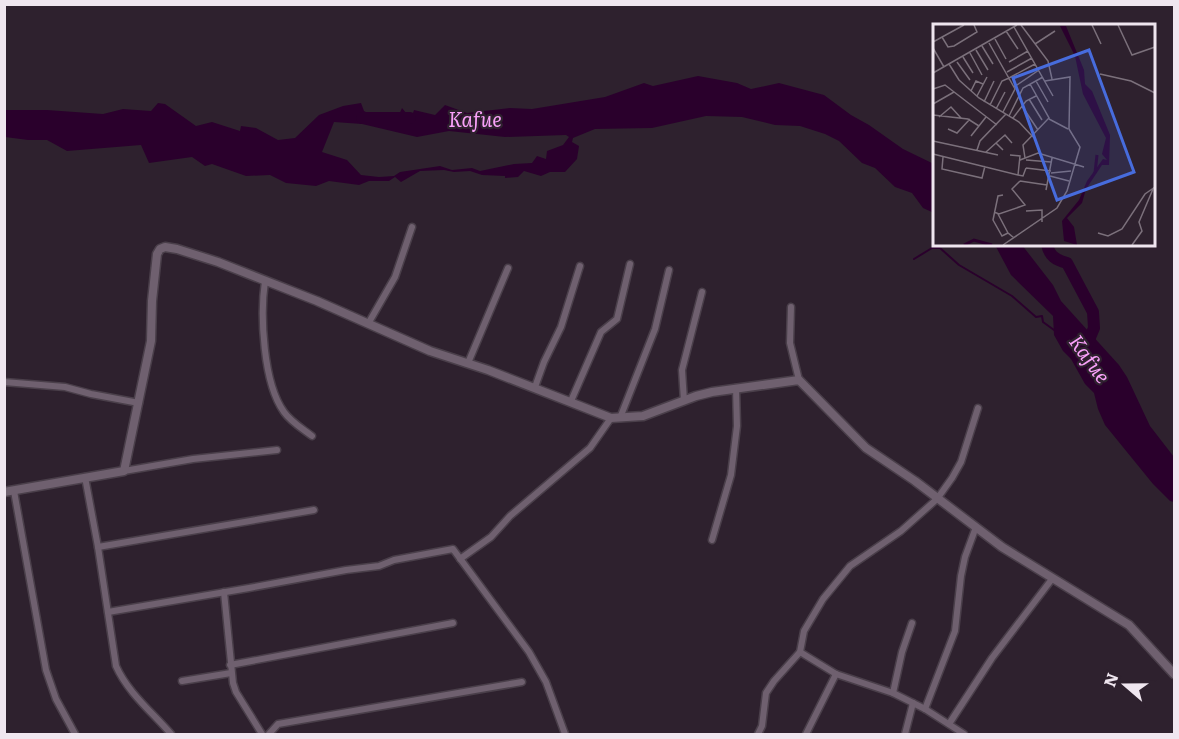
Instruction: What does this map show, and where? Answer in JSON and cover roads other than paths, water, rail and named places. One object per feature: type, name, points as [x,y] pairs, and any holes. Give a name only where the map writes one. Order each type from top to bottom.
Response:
[{"type":"street","points":[[368,324],[395,277],[412,227]]},
{"type":"street","points":[[124,471],[151,341],[153,285],[157,254],[165,247],[189,252],[265,281],[430,351],[616,418],[643,416],[704,394],[799,380]]},
{"type":"street","points":[[571,401],[601,332],[617,319],[630,264]]},
{"type":"street","points":[[535,387],[561,327],[580,266]]},
{"type":"street","points":[[468,363],[508,268]]},
{"type":"street","points":[[459,559],[491,537],[510,516],[583,455],[616,418],[648,349],[669,270]]},
{"type":"street","points":[[265,281],[262,301],[267,371],[284,413],[312,436]]},
{"type":"street","points":[[684,401],[682,370],[702,292]]},
{"type":"street","points":[[792,307],[790,343],[799,380],[850,434],[1002,547],[1129,625],[1174,674]]},
{"type":"street","points":[[4,382],[56,386],[139,403]]},
{"type":"street","points":[[712,540],[731,475],[737,426],[736,388]]},
{"type":"street","points":[[758,735],[762,726],[766,693],[800,652],[804,631],[810,617],[850,566],[901,531],[937,499],[961,462],[978,408]]},
{"type":"street","points":[[4,492],[193,459],[277,450]]},
{"type":"street","points":[[85,477],[116,666],[121,678],[171,735]]},
{"type":"street","points":[[14,490],[46,670],[56,699],[75,735]]},
{"type":"street","points":[[98,547],[314,510]]},
{"type":"street","points":[[925,709],[955,631],[961,576],[976,526]]},
{"type":"street","points":[[108,612],[379,566],[394,560],[453,549],[529,652],[546,682],[565,735]]},
{"type":"street","points":[[949,724],[992,658],[1052,579]]},
{"type":"street","points":[[224,592],[231,669],[236,692],[262,735]]},
{"type":"street","points":[[182,681],[453,623]]},
{"type":"street","points":[[893,693],[902,652],[912,623]]},
{"type":"street","points":[[800,652],[836,674],[893,693],[914,703],[964,735]]},
{"type":"street","points":[[806,735],[836,674]]},
{"type":"street","points":[[269,735],[278,724],[522,682]]},
{"type":"street","points":[[905,735],[914,703]]},
{"type":"water","points":[[698,76],[737,83],[751,89],[779,83],[824,95],[903,149],[933,164],[933,213],[923,208],[912,193],[895,187],[875,168],[862,163],[839,141],[800,126],[775,125],[742,117],[706,116],[652,128],[595,129],[573,138],[572,142],[579,146],[577,159],[565,172],[550,172],[541,176],[524,171],[518,177],[505,178],[505,176],[482,175],[470,171],[420,171],[401,182],[395,177],[389,181],[369,181],[359,185],[329,181],[316,186],[286,183],[270,175],[246,176],[212,164],[205,166],[192,157],[149,163],[141,145],[67,151],[47,140],[5,137],[5,110],[103,114],[123,109],[151,111],[158,103],[165,104],[196,126],[212,122],[240,131],[241,126],[256,128],[278,140],[295,138],[319,115],[343,106],[361,103],[364,111],[382,120],[398,117],[402,108],[407,114],[413,113],[414,110],[435,115],[445,105],[467,113],[510,108],[532,109],[605,97],[644,83],[653,86]],"holes":[[[334,122],[362,124],[417,137],[449,131],[505,137],[566,135],[569,137],[563,145],[547,151],[546,159],[537,156],[532,163],[480,171],[472,168],[452,170],[440,166],[400,172],[394,176],[361,175],[347,160],[322,152]]]},
{"type":"water","points":[[996,246],[1023,246],[1053,285],[1061,301],[1119,365],[1150,426],[1174,457],[1174,502],[1170,501],[1153,484],[1105,425],[1094,393],[1085,384],[1054,335],[1053,316],[1011,275]]},
{"type":"waterway","name":"Kafue","points":[[362,118],[410,118]]},
{"type":"waterway","points":[[1048,246],[1054,257],[1067,263],[1093,312],[1094,328],[1086,347]]},
{"type":"waterway","points":[[914,259],[932,248],[940,248],[959,265],[1012,296],[1036,317],[1042,316],[1043,322],[1054,330]]}]
